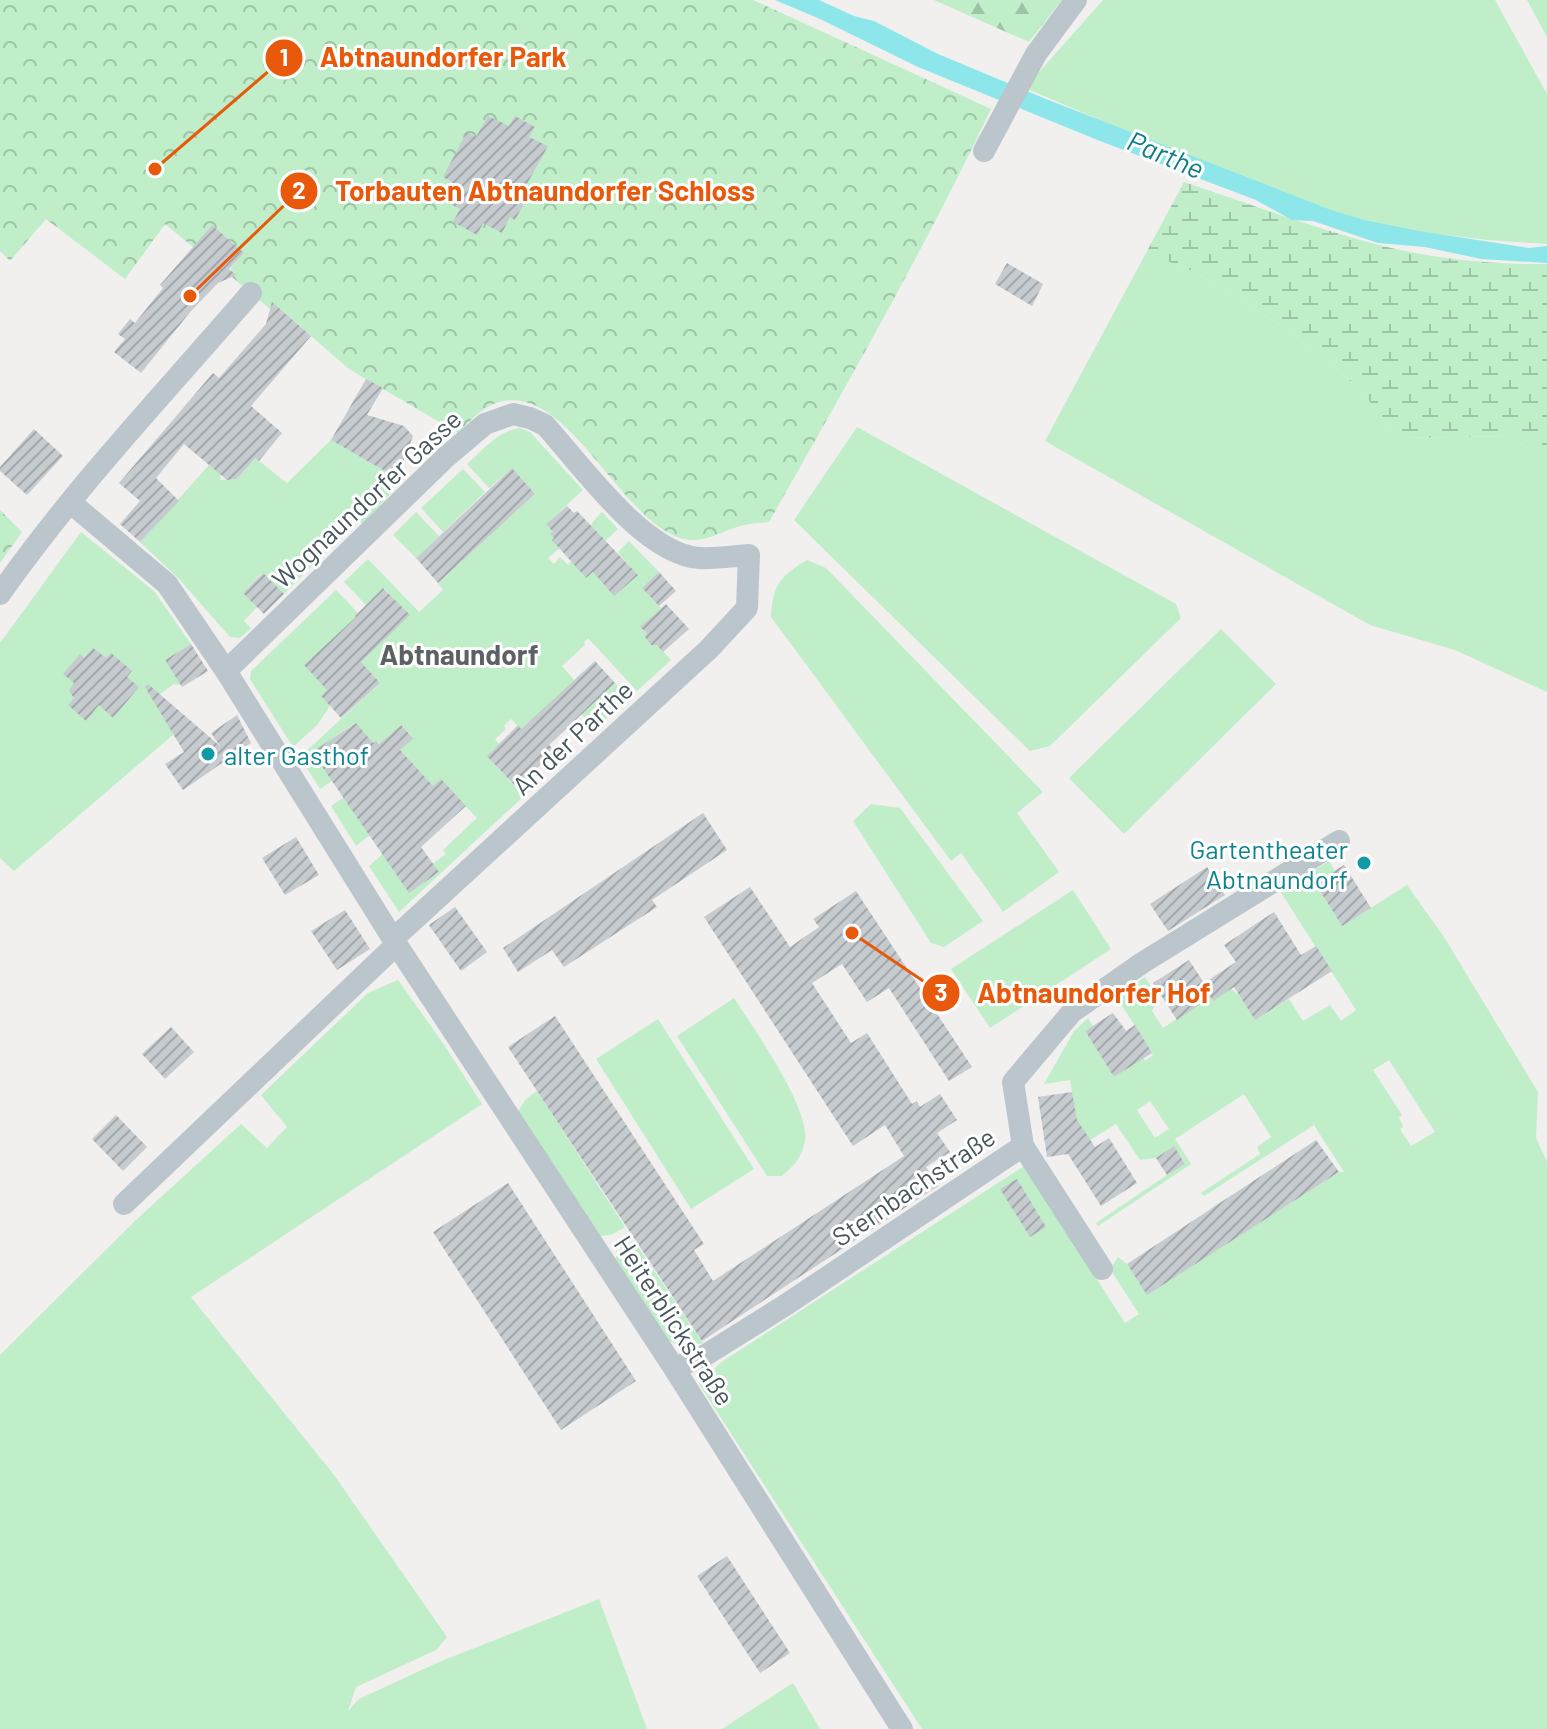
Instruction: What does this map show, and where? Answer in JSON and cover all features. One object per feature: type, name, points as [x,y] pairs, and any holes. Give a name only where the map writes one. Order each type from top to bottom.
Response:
[{"type":"street","points":[[984,151],[1036,54],[1076,0]]},
{"type":"street","points":[[0,594],[70,502],[251,293]]},
{"type":"street","name":"Wognaundorfer Gasse","points":[[226,671],[446,457],[485,424],[513,414],[545,425],[640,531],[666,546],[697,558],[749,555]]},
{"type":"street","name":"Heiterblickstraße","points":[[70,502],[167,584],[226,671],[395,942],[674,1368],[902,1729]]},
{"type":"street","name":"An der Parthe","points":[[395,942],[709,649],[747,608],[749,555]]},
{"type":"street","name":"Sternbachstraße","points":[[674,1368],[718,1348],[1023,1146],[1013,1082],[1072,1012],[1142,963],[1339,841]]},
{"type":"street","points":[[124,1204],[395,942]]},
{"type":"street","points":[[1023,1146],[1102,1269]]},
{"type":"green space","points":[[0,0],[753,0],[991,109],[912,266],[769,522],[689,540],[657,525],[635,505],[569,430],[546,411],[521,401],[496,403],[480,412],[458,433],[349,369],[280,309],[270,309],[232,277],[231,268],[244,253],[212,225],[193,247],[165,224],[125,279],[46,219],[10,261],[0,251]]},
{"type":"green space","points":[[934,0],[1062,0],[1029,42]]},
{"type":"green space","points":[[1103,0],[1495,0],[1547,94],[1547,244],[1377,227],[1291,201],[1025,88]]},
{"type":"green space","points":[[1527,0],[1547,0],[1547,37]]},
{"type":"green space","points":[[1184,182],[1324,229],[1414,253],[1458,260],[1547,264],[1547,462],[1510,436],[1397,438],[1360,389],[1288,330],[1193,271],[1146,253]]},
{"type":"green space","points":[[1146,253],[1193,271],[1288,330],[1360,389],[1397,438],[1510,436],[1547,462],[1547,692],[1455,650],[1370,625],[1045,441]]},
{"type":"green space","points":[[857,427],[1176,604],[1181,618],[1050,746],[1030,751],[794,520]]},
{"type":"green space","points":[[520,428],[530,432],[583,490],[546,524],[560,548],[548,558],[554,564],[560,557],[568,565],[602,512],[618,529],[577,567],[586,578],[593,572],[637,575],[618,552],[629,541],[659,572],[642,588],[661,608],[641,627],[647,633],[646,638],[671,660],[637,691],[588,638],[585,645],[562,666],[574,680],[571,683],[591,705],[615,683],[629,698],[595,729],[562,693],[521,729],[511,719],[495,739],[501,746],[491,751],[491,760],[516,788],[534,772],[541,780],[399,912],[369,866],[427,815],[440,830],[390,865],[409,892],[438,873],[432,864],[446,854],[443,850],[477,818],[441,780],[356,846],[331,806],[364,784],[413,737],[401,725],[380,743],[377,741],[364,751],[355,723],[313,752],[332,781],[320,789],[300,757],[380,683],[327,690],[330,706],[317,725],[293,747],[250,679],[251,671],[336,590],[358,613],[355,616],[387,604],[393,598],[384,588],[366,605],[344,582],[368,559],[419,612],[443,590],[438,583],[535,494],[512,468],[489,488],[467,464],[498,437]]},
{"type":"green space","points":[[331,440],[397,478],[392,492],[362,524],[353,514],[343,523],[348,530],[284,594],[262,573],[243,593],[257,607],[244,621],[251,628],[240,638],[230,637],[180,580],[140,542],[209,465],[221,474],[220,480],[237,479],[255,458],[287,483]]},
{"type":"green space","points":[[463,469],[485,492],[443,532],[421,508]]},
{"type":"green space","points":[[0,510],[22,532],[0,563]]},
{"type":"green space","points":[[416,512],[439,536],[416,558],[393,535]]},
{"type":"green space","points":[[81,532],[154,591],[191,644],[165,660],[181,685],[174,684],[161,693],[155,702],[174,734],[14,871],[0,858],[0,643]]},
{"type":"green space","points":[[807,560],[826,568],[1043,792],[1017,813],[1059,872],[1003,912],[961,853],[951,861],[771,617],[779,583]]},
{"type":"green space","points":[[1221,629],[1276,684],[1124,834],[1069,778]]},
{"type":"green space","points":[[871,804],[900,808],[983,921],[944,947],[931,943],[853,821]]},
{"type":"green space","points":[[1329,861],[1335,871],[1315,883],[1342,926],[1407,885],[1444,937],[1538,1092],[1536,1138],[1547,1162],[1547,1729],[922,1729],[699,1384],[720,1363],[1024,1166],[1125,1323],[1139,1314],[1110,1269],[1118,1257],[1127,1264],[1147,1294],[1231,1240],[1211,1208],[1232,1195],[1253,1227],[1339,1172],[1344,1172],[1314,1125],[1204,1196],[1201,1193],[1260,1154],[1257,1147],[1271,1137],[1244,1094],[1175,1139],[1191,1164],[1098,1226],[1096,1223],[1185,1163],[1174,1147],[1156,1158],[1140,1160],[1116,1124],[1090,1140],[1078,1130],[1070,1080],[1044,1084],[1074,1031],[1088,1018],[1093,1026],[1085,1031],[1114,1077],[1153,1055],[1116,996],[1145,977],[1158,998],[1152,1011],[1163,1028],[1209,995],[1213,1000],[1231,989],[1239,995],[1255,1020],[1289,999],[1303,1021],[1330,1005],[1341,1021],[1356,1010],[1280,891]],"holes":[[[1389,1060],[1435,1132],[1411,1146],[1400,1129],[1403,1127],[1399,1117],[1402,1115],[1373,1070]],[[1150,1101],[1169,1129],[1155,1138],[1137,1110]]]},
{"type":"green space","points":[[1073,890],[1111,949],[990,1028],[951,969]]},
{"type":"green space","points":[[398,980],[482,1104],[191,1297],[334,1475],[447,1637],[436,1650],[356,1687],[348,1711],[359,1699],[439,1662],[599,1599],[647,1729],[0,1729],[0,1355],[137,1219],[241,1124],[267,1148],[287,1127],[261,1095],[368,993]]},
{"type":"green space","points":[[734,998],[790,1089],[804,1126],[802,1152],[782,1176],[767,1176],[677,1036]]},
{"type":"green space","points":[[658,1019],[754,1169],[691,1209],[596,1059]]},
{"type":"green space","points":[[537,1091],[625,1227],[598,1237],[517,1113],[526,1099]]},
{"type":"green space","points":[[634,1241],[703,1343],[683,1347],[664,1339],[614,1260],[621,1249]]},
{"type":"green space","points":[[793,1683],[820,1729],[722,1729]]},
{"type":"water","name":"Parthe","points":[[775,0],[819,0],[854,16],[874,21],[938,54],[1046,99],[1331,210],[1419,231],[1529,248],[1547,246],[1547,263],[1481,259],[1425,247],[1378,243],[1313,221],[1292,220],[1256,200],[918,67]]},
{"type":"building","points":[[488,116],[509,126],[515,116],[535,127],[529,137],[548,146],[522,193],[528,196],[515,220],[510,217],[502,233],[483,223],[477,235],[453,222],[460,209],[443,200],[452,182],[443,177],[467,132],[476,137]]},
{"type":"building","points":[[212,225],[244,253],[229,269],[236,275],[218,283],[141,373],[114,352],[125,339],[118,334],[130,319],[135,323],[163,288],[160,285]]},
{"type":"building","points":[[1007,263],[1043,284],[1032,306],[995,284]]},
{"type":"building","points":[[272,302],[311,336],[251,406],[282,433],[259,461],[255,458],[237,479],[227,480],[184,444],[156,478],[179,501],[140,542],[120,524],[140,501],[119,483],[213,373],[219,378],[266,324]]},
{"type":"building","points":[[366,379],[383,388],[367,415],[404,426],[413,436],[397,478],[331,440]]},
{"type":"building","points":[[34,429],[63,456],[27,495],[0,471],[0,467]]},
{"type":"building","points":[[512,468],[535,494],[438,583],[416,558]]},
{"type":"building","points":[[567,506],[574,513],[577,511],[638,575],[614,596],[593,572],[586,578],[552,540],[554,538],[550,534],[553,532],[546,524]]},
{"type":"building","points":[[659,572],[676,591],[659,606],[642,588]]},
{"type":"building","points":[[263,573],[284,594],[264,614],[243,593]]},
{"type":"building","points":[[383,588],[410,615],[361,662],[380,683],[341,718],[321,696],[327,690],[304,665]]},
{"type":"building","points":[[666,604],[689,629],[663,652],[657,645],[651,645],[645,637],[647,633],[640,627]]},
{"type":"building","points":[[191,644],[208,671],[182,687],[165,660]]},
{"type":"building","points":[[93,648],[106,658],[111,653],[132,671],[127,677],[139,687],[113,718],[99,705],[86,721],[68,705],[74,698],[69,691],[74,683],[63,674],[80,654],[84,658]]},
{"type":"building","points":[[595,661],[615,683],[549,745],[555,751],[517,788],[487,756],[518,725],[521,729]]},
{"type":"building","name":"alter Gasthof","points":[[148,684],[220,746],[211,733],[237,715],[251,743],[183,790],[165,764],[184,752],[145,687]]},
{"type":"building","points":[[356,723],[373,743],[377,741],[379,744],[401,725],[413,738],[400,750],[433,786],[441,779],[466,806],[421,847],[439,872],[409,893],[312,752]]},
{"type":"building","points":[[703,813],[727,850],[652,900],[657,907],[564,967],[552,950],[518,972],[503,948]]},
{"type":"building","points":[[296,837],[319,875],[285,895],[262,858]]},
{"type":"building","points":[[1344,865],[1371,908],[1342,926],[1315,883]]},
{"type":"building","points":[[1207,867],[1225,895],[1168,931],[1150,904]]},
{"type":"building","points":[[750,887],[790,947],[819,927],[813,919],[856,891],[972,1067],[949,1081],[889,988],[867,1002],[842,964],[812,983],[851,1043],[867,1033],[912,1104],[917,1101],[920,1107],[940,1094],[957,1120],[937,1133],[950,1152],[926,1167],[938,1186],[702,1341],[508,1047],[555,1016],[704,1244],[694,1250],[713,1281],[904,1156],[885,1125],[853,1146],[704,917]]},
{"type":"building","points":[[455,907],[487,952],[461,971],[429,925]]},
{"type":"building","points":[[345,910],[370,949],[337,970],[311,931]]},
{"type":"building","points":[[1274,912],[1301,955],[1316,946],[1332,971],[1255,1020],[1234,987],[1213,1001],[1211,997],[1177,1020],[1153,983],[1189,960],[1204,983],[1236,962],[1224,945]]},
{"type":"building","points":[[1113,1013],[1126,1031],[1135,1025],[1152,1053],[1114,1077],[1085,1031]]},
{"type":"building","points":[[171,1027],[194,1052],[165,1079],[142,1054]]},
{"type":"building","points":[[1072,1092],[1077,1120],[1095,1147],[1109,1138],[1137,1183],[1101,1206],[1068,1154],[1047,1157],[1038,1097]]},
{"type":"building","points":[[116,1115],[147,1147],[123,1171],[92,1139]]},
{"type":"building","points":[[1316,1140],[1339,1172],[1147,1295],[1127,1264]]},
{"type":"building","points":[[1174,1146],[1185,1164],[1167,1175],[1156,1158]]},
{"type":"building","points":[[1017,1179],[1046,1227],[1030,1237],[1000,1189]]},
{"type":"building","points":[[508,1183],[636,1381],[561,1430],[433,1232]]},
{"type":"building","points":[[727,1556],[790,1653],[760,1673],[697,1576]]},
{"type":"place","name":"Abtnaundorfer Park","points":[[155,169]]},
{"type":"place","name":"Torbauten Abtnaundorfer Schloss","points":[[190,296]]},
{"type":"place","name":"alter Gasthof","points":[[208,754]]},
{"type":"place","name":"Gartentheater Abtnaundorf","points":[[1364,863]]},
{"type":"place","name":"Abtnaundorfer Hof","points":[[852,933]]},
{"type":"district","name":"Abtnaundorf","points":[[459,654]]}]
